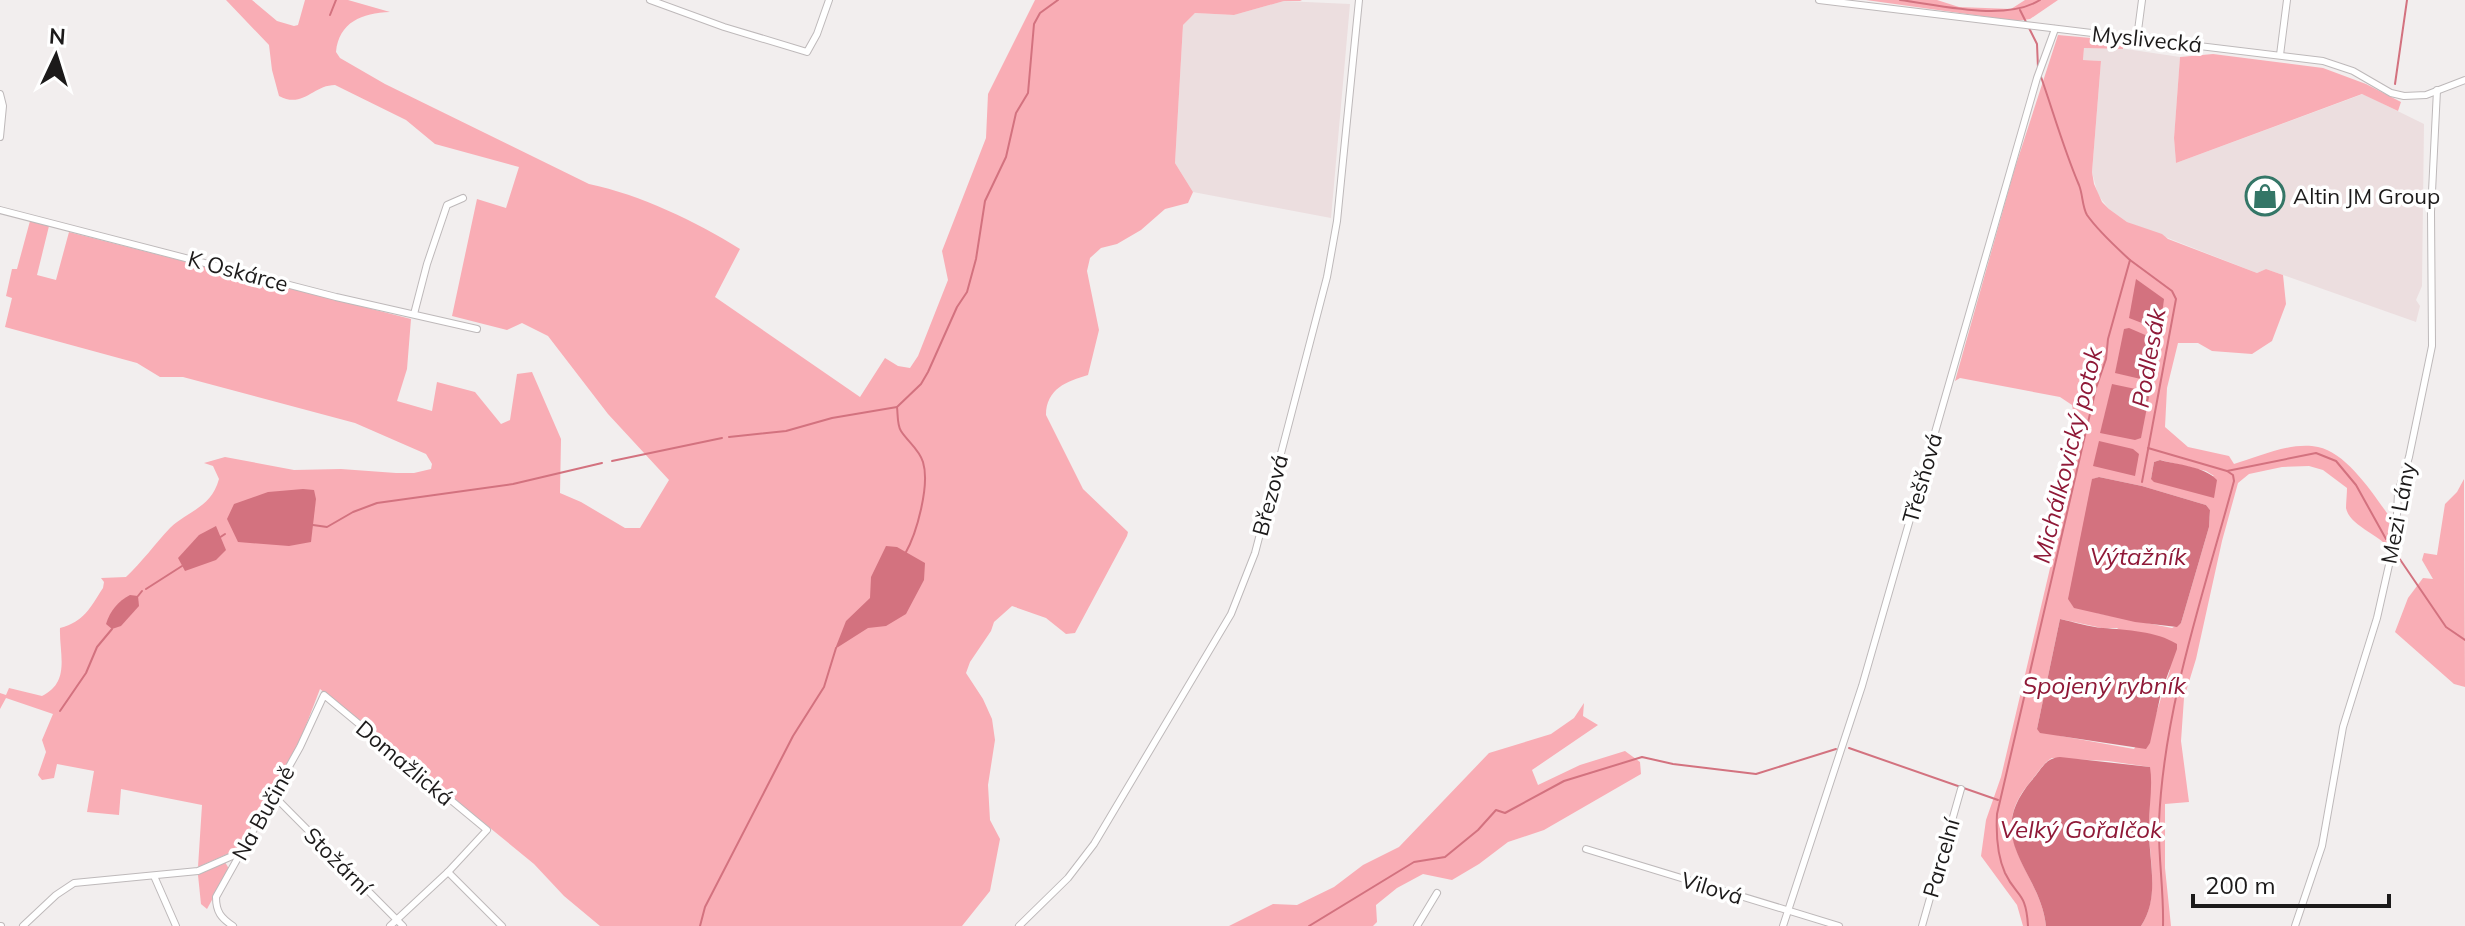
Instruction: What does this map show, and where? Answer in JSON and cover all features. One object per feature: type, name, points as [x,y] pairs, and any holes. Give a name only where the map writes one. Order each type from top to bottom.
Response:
[{"type":"street","points":[[650,0],[807,52],[829,0]]},
{"type":"street","name":"Březová","points":[[1019,926],[1061,885],[1094,844],[1231,614],[1255,553],[1330,263],[1359,0]]},
{"type":"street","name":"Myslivecká","points":[[1819,0],[2323,61],[2353,71],[2391,93],[2404,96],[2426,95],[2465,80]]},
{"type":"street","points":[[2137,38],[2142,0]]},
{"type":"street","points":[[2280,55],[2287,0]]},
{"type":"street","name":"Třešňová","points":[[1783,926],[1862,686],[2037,78],[2055,29]]},
{"type":"street","name":"Mezi Lány","points":[[2295,926],[2322,846],[2343,727],[2377,618],[2396,534],[2398,493],[2409,457],[2432,346],[2431,212],[2437,90]]},
{"type":"street","points":[[0,94],[3,106],[0,137]]},
{"type":"street","points":[[414,314],[447,205],[463,198]]},
{"type":"street","name":"K Oskárce","points":[[0,210],[336,297],[477,329]]},
{"type":"street","name":"Na Bučině","points":[[233,926],[216,909],[216,897],[324,695]]},
{"type":"street","name":"Domažlická","points":[[324,695],[487,830],[448,872]]},
{"type":"street","name":"Parcelní","points":[[1922,926],[1961,789]]},
{"type":"street","name":"Stožární","points":[[273,795],[403,926]]},
{"type":"street","name":"Vilová","points":[[1586,849],[1839,926]]},
{"type":"street","points":[[23,926],[56,895],[74,883],[198,871],[241,853]]},
{"type":"street","points":[[390,926],[448,872],[502,926]]},
{"type":"street","points":[[154,876],[176,926]]},
{"type":"street","points":[[1417,926],[1437,893]]},
{"type":"shaded area","points":[[226,0],[252,0],[277,21],[294,26],[298,25],[305,0],[348,0],[390,12],[370,14],[347,26],[338,42],[336,52],[340,58],[385,84],[589,184],[667,210],[740,249],[715,297],[860,397],[885,358],[898,366],[910,368],[918,356],[948,280],[942,251],[986,138],[988,94],[1035,0],[1302,1],[1284,1],[1234,15],[1195,13],[1183,25],[1175,163],[1193,192],[1188,203],[1165,209],[1141,230],[1117,244],[1101,248],[1090,258],[1087,271],[1099,330],[1088,375],[1065,383],[1054,392],[1046,415],[1083,489],[1128,532],[1075,633],[1066,634],[1046,618],[1012,606],[994,622],[970,662],[966,673],[992,719],[995,740],[988,785],[990,820],[1000,839],[990,891],[962,926],[600,926],[564,896],[534,864],[320,689],[300,741],[240,845],[232,852],[198,867],[202,805],[121,789],[119,815],[87,812],[94,771],[57,764],[54,778],[42,780],[38,775],[46,752],[42,740],[53,714],[6,698],[0,709],[0,693],[6,695],[9,688],[42,696],[51,690],[57,683],[62,666],[60,628],[86,613],[103,588],[101,578],[126,577],[170,528],[205,503],[219,479],[213,466],[204,463],[225,457],[294,470],[396,473],[431,469],[432,464],[426,454],[355,423],[183,377],[160,377],[137,363],[5,327],[12,298],[6,296],[12,269],[17,269],[30,221],[49,226],[37,275],[56,280],[69,232],[411,319],[407,369],[397,401],[432,411],[437,382],[475,392],[501,424],[510,420],[517,374],[532,372],[561,439],[560,493],[625,528],[640,528],[669,480],[608,414],[548,336],[522,323],[507,330],[452,316],[477,199],[506,208],[519,167],[435,144],[406,120],[335,85],[295,100],[279,96],[269,45]]},
{"type":"shaded area","points":[[1866,0],[1937,0],[1959,7],[2011,9],[2025,0],[2058,0],[2030,19],[2017,21]]},
{"type":"shaded area","points":[[1284,1],[1350,4],[1331,218],[1193,192],[1175,163],[1183,25],[1195,13],[1234,15]]},
{"type":"shaded area","points":[[2058,35],[2124,41],[2123,49],[2084,48],[2083,60],[2101,61],[2092,172],[2102,202],[2127,222],[2168,239],[2257,273],[2266,269],[2283,275],[2286,304],[2272,341],[2252,354],[2212,351],[2198,343],[2178,343],[2167,388],[2165,427],[2188,447],[2229,456],[2234,464],[2297,446],[2329,451],[2360,477],[2392,520],[2389,548],[2348,514],[2347,488],[2323,470],[2309,466],[2282,467],[2249,474],[2238,483],[2184,698],[2181,741],[2189,802],[2165,804],[2165,868],[2171,926],[2141,926],[2152,892],[2150,767],[2052,758],[2017,801],[2012,820],[2013,837],[2042,906],[2046,926],[2023,926],[2017,905],[1981,856],[1986,820],[2001,777],[2070,483],[2075,422],[2072,405],[2060,397],[1960,378],[1955,381],[2014,171]],"holes":[[[2160,460],[2206,471],[2214,476],[2151,479],[2154,462]],[[2099,477],[2142,486],[2206,505],[2210,510],[2209,527],[2181,623],[2172,628],[2097,613],[2080,547],[2093,479]],[[2060,619],[2117,628],[2170,670],[2155,717],[2134,749],[2037,729]]]},
{"type":"shaded area","points":[[2084,48],[2126,49],[2180,57],[2174,138],[2176,163],[2363,94],[2424,124],[2422,286],[2416,300],[2420,306],[2416,322],[2266,269],[2257,273],[2127,222],[2109,209],[2098,195],[2092,172],[2101,61],[2083,60]]},
{"type":"shaded area","points":[[2213,54],[2323,68],[2366,84],[2401,102],[2398,111],[2362,94],[2176,163],[2174,138],[2180,57]]},
{"type":"shaded area","points":[[2464,479],[2465,687],[2454,684],[2395,632],[2408,598],[2423,578],[2433,579],[2422,560],[2424,553],[2437,555],[2445,504]]},
{"type":"shaded area","points":[[1584,703],[1583,716],[1598,725],[1532,770],[1538,785],[1580,765],[1625,751],[1640,762],[1641,774],[1544,830],[1508,842],[1452,880],[1423,874],[1397,888],[1376,905],[1377,922],[1373,926],[1229,926],[1273,904],[1297,905],[1334,887],[1363,865],[1399,847],[1489,753],[1551,734],[1574,718]]},
{"type":"shaded area","points":[[225,862],[229,869],[207,909],[201,904],[198,875]]},
{"type":"water","points":[[2136,279],[2164,299],[2160,330],[2129,318]]},
{"type":"water","points":[[2129,328],[2157,340],[2151,376],[2145,380],[2115,373],[2124,329]]},
{"type":"water","points":[[2112,384],[2145,391],[2149,397],[2141,438],[2135,440],[2100,433]]},
{"type":"water","points":[[2099,441],[2133,449],[2139,454],[2135,476],[2093,466]]},
{"type":"water","points":[[2160,460],[2212,475],[2217,480],[2214,498],[2154,482],[2151,479],[2154,462]]},
{"type":"water","name":"Výtažník","points":[[2099,477],[2206,505],[2210,510],[2209,527],[2181,623],[2177,627],[2135,622],[2074,608],[2068,599],[2092,479]]},
{"type":"water","points":[[314,490],[316,499],[311,542],[289,546],[238,542],[227,519],[234,504],[268,492]]},
{"type":"water","points":[[216,526],[226,550],[216,560],[185,571],[178,558],[199,535]]},
{"type":"water","points":[[886,546],[897,547],[925,563],[924,580],[906,614],[886,626],[868,628],[835,649],[846,621],[870,598],[871,577]]},
{"type":"water","points":[[130,595],[138,596],[139,606],[121,626],[112,629],[106,624],[110,615],[118,603]]},
{"type":"water","name":"Spojený rybník","points":[[2060,619],[2092,627],[2151,634],[2177,644],[2146,749],[2040,733],[2037,729]]},
{"type":"water","name":"Velký Gořalčok","points":[[2060,757],[2150,767],[2152,890],[2151,902],[2141,926],[2046,926],[2042,906],[2012,838],[2012,820],[2018,801],[2032,780],[2047,762]]},
{"type":"waterway","points":[[330,15],[336,0]]},
{"type":"waterway","points":[[905,554],[921,509],[925,472],[919,453],[900,429],[897,407],[921,384],[967,292],[976,259],[985,201],[1006,157],[1016,113],[1028,93],[1034,24],[1040,13],[1058,0]]},
{"type":"waterway","points":[[1900,0],[1991,11],[2026,7],[2040,0]]},
{"type":"waterway","points":[[2395,84],[2407,0]]},
{"type":"waterway","name":"Michálkovický potok","points":[[2020,10],[2026,22]]},
{"type":"waterway","name":"Michálkovický potok","points":[[2029,28],[2037,44],[2038,68]]},
{"type":"waterway","name":"Michálkovický potok","points":[[2028,926],[2023,900],[2009,881],[2000,859],[1997,814],[2096,388],[2130,260],[2087,215],[2040,74]]},
{"type":"waterway","name":"Podlesák","points":[[2130,260],[2172,291],[2176,299],[2142,482]]},
{"type":"waterway","points":[[729,437],[786,431],[832,418],[897,407]]},
{"type":"waterway","points":[[612,461],[722,438]]},
{"type":"waterway","points":[[2148,448],[2227,471],[2316,453],[2336,461],[2356,485],[2386,539]]},
{"type":"waterway","points":[[313,525],[327,527],[377,503],[513,484],[602,463]]},
{"type":"waterway","points":[[2163,926],[2159,835],[2162,779],[2187,650],[2234,481],[2233,475],[2227,471]]},
{"type":"waterway","points":[[219,538],[225,534]]},
{"type":"waterway","points":[[2397,555],[2446,627],[2465,640]]},
{"type":"waterway","points":[[146,589],[182,566]]},
{"type":"waterway","points":[[138,596],[142,591]]},
{"type":"waterway","points":[[60,711],[86,673],[97,647],[112,629]]},
{"type":"waterway","points":[[700,926],[705,907],[793,736],[824,687],[836,648]]},
{"type":"waterway","points":[[1849,748],[1998,800]]},
{"type":"waterway","points":[[1309,926],[1414,862],[1445,857],[1478,830],[1496,810],[1505,813],[1564,781],[1642,757],[1756,774],[1836,749]]},
{"type":"place","name":"Altin JM Group","points":[[2265,196]]}]
